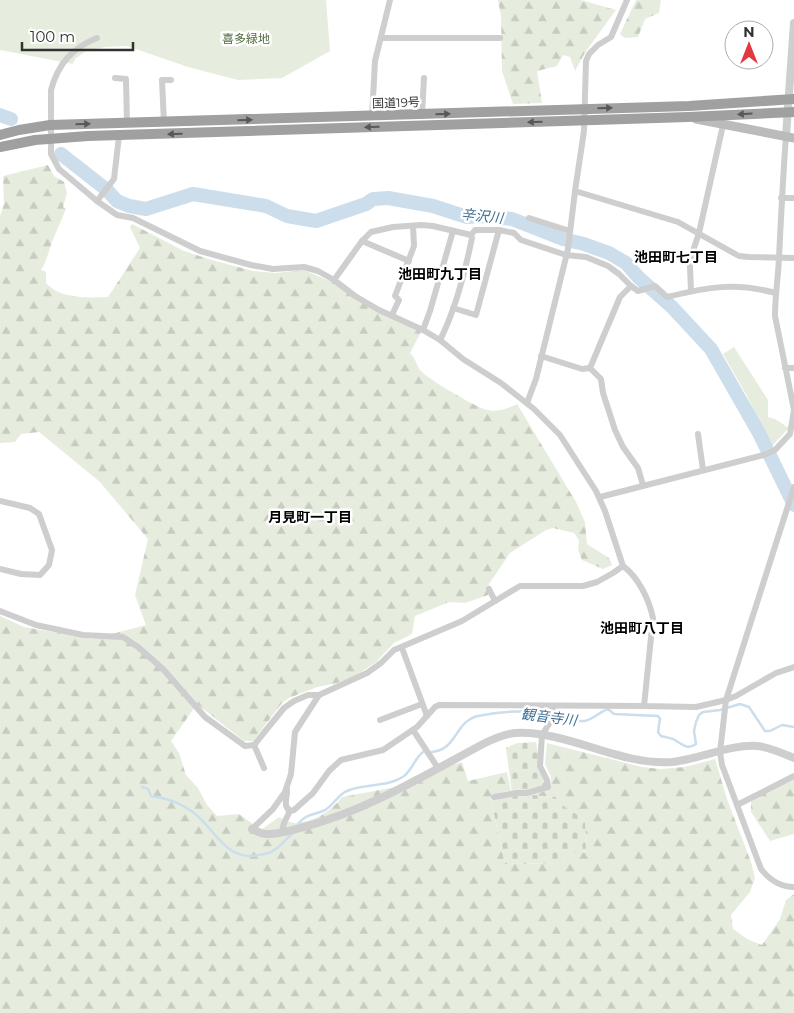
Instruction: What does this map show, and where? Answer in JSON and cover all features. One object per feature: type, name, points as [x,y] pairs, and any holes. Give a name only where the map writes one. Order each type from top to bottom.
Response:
[{"type":"highway","name":"国道19号","points":[[0,135],[50,125],[689,106],[792,99]]},
{"type":"highway","name":"国道19号","points":[[0,148],[50,138],[791,112]]},
{"type":"main road","points":[[688,117],[722,125],[732,124],[790,137]]},
{"type":"street","points":[[372,116],[374,61],[390,0]]},
{"type":"street","points":[[527,403],[536,379],[567,252],[585,120],[584,69],[586,61],[589,54],[598,45],[611,37],[628,0]]},
{"type":"street","points":[[600,497],[759,456],[775,450],[792,435],[794,410],[775,316],[781,198],[790,137],[794,22]]},
{"type":"street","points":[[97,38],[82,45],[61,64],[51,90],[51,154],[59,169],[99,198],[117,215],[133,218],[200,251],[273,269],[304,267],[318,271],[379,310],[440,340],[463,359],[527,403],[560,435],[600,497],[623,566],[629,570],[650,604],[653,618],[644,706]]},
{"type":"street","points":[[380,38],[500,38]]},
{"type":"street","points":[[115,78],[126,79],[127,124]]},
{"type":"street","points":[[422,114],[424,78]]},
{"type":"street","points":[[164,123],[162,80],[171,80]]},
{"type":"street","points":[[692,291],[690,266],[692,254],[699,233],[722,125]]},
{"type":"street","points":[[99,198],[112,183],[119,136]]},
{"type":"street","points":[[575,192],[678,222],[739,256],[749,258],[794,258]]},
{"type":"street","points":[[781,198],[794,198]]},
{"type":"street","points":[[529,218],[570,232]]},
{"type":"street","points":[[392,315],[399,300],[396,296],[414,246],[414,226]]},
{"type":"street","points":[[334,280],[362,241],[371,232],[393,227],[433,226],[471,236]]},
{"type":"street","points":[[440,340],[453,308],[468,256],[471,236],[476,230],[498,230],[514,233],[521,240],[586,257],[608,266],[638,291],[654,286],[667,297],[717,287],[741,286],[776,293]]},
{"type":"street","points":[[453,308],[476,315],[498,230]]},
{"type":"street","points":[[423,330],[453,231]]},
{"type":"street","points":[[362,241],[409,261]]},
{"type":"street","points":[[590,368],[620,297],[631,286]]},
{"type":"street","points":[[541,356],[582,369],[590,368]]},
{"type":"street","points":[[590,368],[601,379],[603,393],[615,430],[623,447],[638,468],[643,485]]},
{"type":"street","points":[[785,368],[794,368]]},
{"type":"street","points":[[698,434],[703,470]]},
{"type":"street","points":[[793,490],[725,706],[720,752],[722,765],[761,868],[768,877],[782,885],[794,887]]},
{"type":"street","points":[[0,501],[30,508],[39,514],[52,550],[49,565],[40,575],[0,570]]},
{"type":"street","points":[[0,611],[24,622],[44,627],[83,635],[123,637],[163,669],[205,716],[245,746],[254,745],[284,708],[301,697],[319,695],[367,673],[394,650],[462,621],[520,586],[582,586],[613,573],[623,566]]},
{"type":"street","points":[[489,589],[495,601]]},
{"type":"street","points":[[402,648],[427,716]]},
{"type":"street","points":[[282,832],[290,811],[294,810],[313,793],[329,771],[341,760],[383,750],[414,730],[435,708],[442,705],[552,711],[565,705],[725,706],[750,687],[776,673],[794,667]]},
{"type":"street","points":[[319,695],[295,732],[291,774],[286,788],[273,809],[252,829],[264,834],[282,832],[324,822],[358,810],[496,738],[515,733],[542,735],[645,761],[672,762],[745,746],[770,748],[794,758]]},
{"type":"street","points":[[380,720],[422,704]]},
{"type":"street","points":[[494,798],[527,793],[548,787],[547,780],[540,766],[542,735],[549,724],[552,711]]},
{"type":"street","points":[[414,730],[438,768]]},
{"type":"street","points":[[254,745],[264,768]]},
{"type":"street","points":[[737,805],[794,776]]},
{"type":"street","points":[[286,788],[285,803],[290,811]]},
{"type":"green space","name":"喜多緑地","points":[[0,0],[326,0],[330,51],[282,78],[238,80],[188,67],[127,46],[105,47],[86,51],[75,59],[73,64],[0,50]]},
{"type":"green space","points":[[498,0],[581,0],[616,10],[586,51],[575,71],[570,57],[563,55],[557,66],[537,71],[542,103],[513,104],[502,71],[501,16]]},
{"type":"green space","points":[[636,0],[661,0],[659,13],[645,19],[638,37],[625,38],[620,34]]},
{"type":"green space","points":[[48,165],[54,176],[64,182],[67,193],[63,207],[66,209],[41,270],[46,272],[46,283],[52,288],[66,295],[108,297],[140,248],[130,227],[132,224],[184,251],[212,260],[253,271],[275,273],[304,270],[332,282],[421,332],[410,353],[424,374],[463,399],[487,410],[503,410],[517,404],[576,502],[585,522],[587,544],[609,558],[612,565],[603,569],[582,560],[578,550],[579,540],[574,533],[553,528],[546,530],[510,553],[489,584],[488,595],[465,603],[449,602],[415,616],[412,634],[394,643],[376,662],[355,676],[337,683],[317,687],[289,698],[282,703],[253,741],[244,741],[197,704],[171,741],[179,753],[186,775],[198,788],[207,805],[217,816],[239,814],[261,830],[279,817],[294,823],[308,821],[327,811],[342,797],[396,787],[413,777],[462,762],[468,781],[507,772],[511,791],[492,795],[491,800],[505,864],[560,863],[560,853],[586,853],[585,820],[556,801],[556,797],[530,796],[548,790],[551,785],[551,777],[545,764],[547,743],[642,767],[660,769],[685,767],[715,759],[755,878],[750,892],[731,915],[733,929],[749,940],[762,945],[780,919],[786,900],[794,894],[794,1013],[0,1013],[0,616],[24,627],[93,639],[146,625],[135,595],[148,539],[100,482],[39,432],[21,434],[15,442],[0,443],[0,216],[4,204],[3,176]]},
{"type":"green space","points":[[734,347],[768,400],[768,417],[789,428],[771,447],[747,396],[723,354]]},
{"type":"green space","points":[[536,742],[540,766],[548,787],[512,793],[506,748],[517,743]]},
{"type":"green space","points":[[794,776],[794,834],[770,841],[751,812],[751,797]]},
{"type":"green space","points":[[520,794],[556,797],[556,801],[585,820],[586,853],[560,853],[560,863],[505,864],[491,800]]},
{"type":"waterway","name":"辛沢川","points":[[0,115],[11,119]]},
{"type":"waterway","name":"辛沢川","points":[[61,154],[107,190],[117,201],[129,206],[146,209],[193,194],[266,206],[287,216],[316,221],[366,204],[373,199],[388,198],[433,206],[467,217],[486,216],[512,219],[563,239],[609,253],[626,263],[638,277],[672,307],[711,349],[759,433],[794,505]]},
{"type":"waterway","name":"観音寺川","points":[[432,752],[447,746],[470,719],[505,712],[550,714],[580,721],[590,719],[608,709],[614,714],[658,716],[660,719],[658,732],[661,736],[690,747],[696,744],[694,731],[699,715],[703,712],[720,710],[740,704],[749,707],[765,731],[770,731],[782,725],[794,727]]},
{"type":"waterway","name":"観音寺川","points":[[299,823],[307,816],[330,807],[340,795],[347,791],[383,784],[404,776],[423,752]]},
{"type":"waterway","name":"観音寺川","points":[[142,787],[148,789],[151,796],[174,802],[194,813],[222,843],[238,854],[248,856],[268,853],[276,849],[292,834]]},
{"type":"district","name":"池田町七丁目","points":[[676,257]]},
{"type":"district","name":"池田町九丁目","points":[[440,274]]},
{"type":"district","name":"月見町一丁目","points":[[310,517]]},
{"type":"district","name":"池田町八丁目","points":[[642,628]]}]
